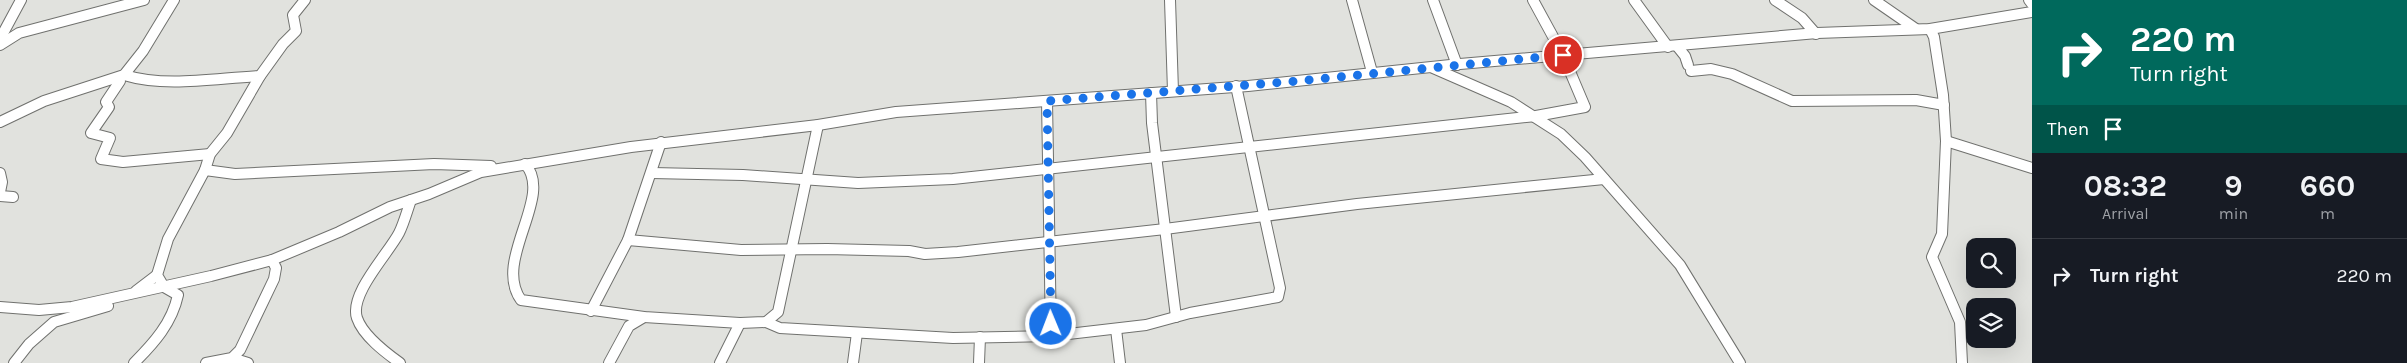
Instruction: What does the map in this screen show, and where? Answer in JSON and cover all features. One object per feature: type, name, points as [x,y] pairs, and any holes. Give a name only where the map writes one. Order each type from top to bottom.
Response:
[{"type":"street","points":[[0,39],[21,0]]},
{"type":"street","points":[[0,45],[19,33],[144,0]]},
{"type":"street","points":[[174,0],[143,51],[105,104],[109,107],[91,133],[110,138],[101,159],[112,162],[210,154]]},
{"type":"street","points":[[14,363],[29,344],[54,322],[105,307],[129,295],[157,275],[168,238],[205,170],[210,154],[240,113],[260,76],[282,44],[296,31],[293,15],[304,0]]},
{"type":"street","points":[[1170,0],[1173,91]]},
{"type":"street","points":[[1352,0],[1372,72]]},
{"type":"street","points":[[1433,0],[1457,65]]},
{"type":"street","points":[[652,173],[743,175],[805,181],[858,183],[953,180],[1536,116],[1585,107],[1563,55],[1533,0]]},
{"type":"street","points":[[1634,0],[1672,46],[1685,56],[1689,68],[1711,69],[1732,74],[1792,101],[1916,100],[1944,105]]},
{"type":"street","points":[[1775,0],[1802,18],[1816,34]]},
{"type":"street","points":[[1874,0],[1916,29]]},
{"type":"street","points":[[2029,0],[2032,4]]},
{"type":"street","points":[[0,307],[39,310],[102,302],[164,287],[272,260],[339,232],[390,207],[481,172],[661,142],[818,125],[900,112],[1236,86],[1372,72],[1816,34],[1930,29],[2032,12]]},
{"type":"street","points":[[1930,29],[1934,37],[1944,105],[1946,141],[1942,234],[1935,246],[1932,257],[1960,322],[1962,363]]},
{"type":"street","points":[[1433,68],[1511,102],[1562,134],[1604,178],[1680,265],[1740,363]]},
{"type":"street","points":[[0,122],[44,101],[122,78],[158,81],[260,76]]},
{"type":"street","points":[[525,164],[533,177],[533,184],[516,252],[513,291],[516,296],[531,303],[644,317],[740,324],[766,322],[780,328],[953,338],[1051,336],[1116,329],[1146,325],[1280,296],[1236,86]]},
{"type":"street","points":[[1151,93],[1152,122],[1158,157],[1164,229],[1176,317]]},
{"type":"street","points":[[1047,101],[1051,336]]},
{"type":"street","points":[[766,322],[778,312],[818,125]]},
{"type":"street","points":[[1946,141],[2032,168]]},
{"type":"street","points":[[592,311],[628,240],[661,142]]},
{"type":"street","points":[[205,170],[235,174],[434,164],[504,167]]},
{"type":"street","points":[[0,172],[2,182],[0,192]]},
{"type":"street","points":[[628,240],[741,250],[909,251],[932,254],[1049,243],[1357,204],[1604,178]]},
{"type":"street","points":[[0,196],[13,197]]},
{"type":"street","points":[[400,363],[371,336],[357,319],[356,311],[373,272],[400,232],[411,200]]},
{"type":"street","points":[[232,358],[240,350],[274,278],[276,268],[272,260]]},
{"type":"street","points":[[134,363],[158,338],[177,302],[178,295],[164,287],[157,275]]},
{"type":"street","points":[[609,363],[629,326],[644,317]]},
{"type":"street","points":[[720,363],[740,324]]},
{"type":"street","points":[[1116,329],[1120,363]]},
{"type":"street","points":[[853,363],[856,332]]},
{"type":"street","points":[[979,363],[980,337]]},
{"type":"street","points":[[206,363],[232,358],[248,363]]},
{"type":"route","points":[[1051,324],[1046,132],[1047,101],[1315,80],[1372,72],[1433,68],[1460,64],[1509,62],[1563,55]]}]
